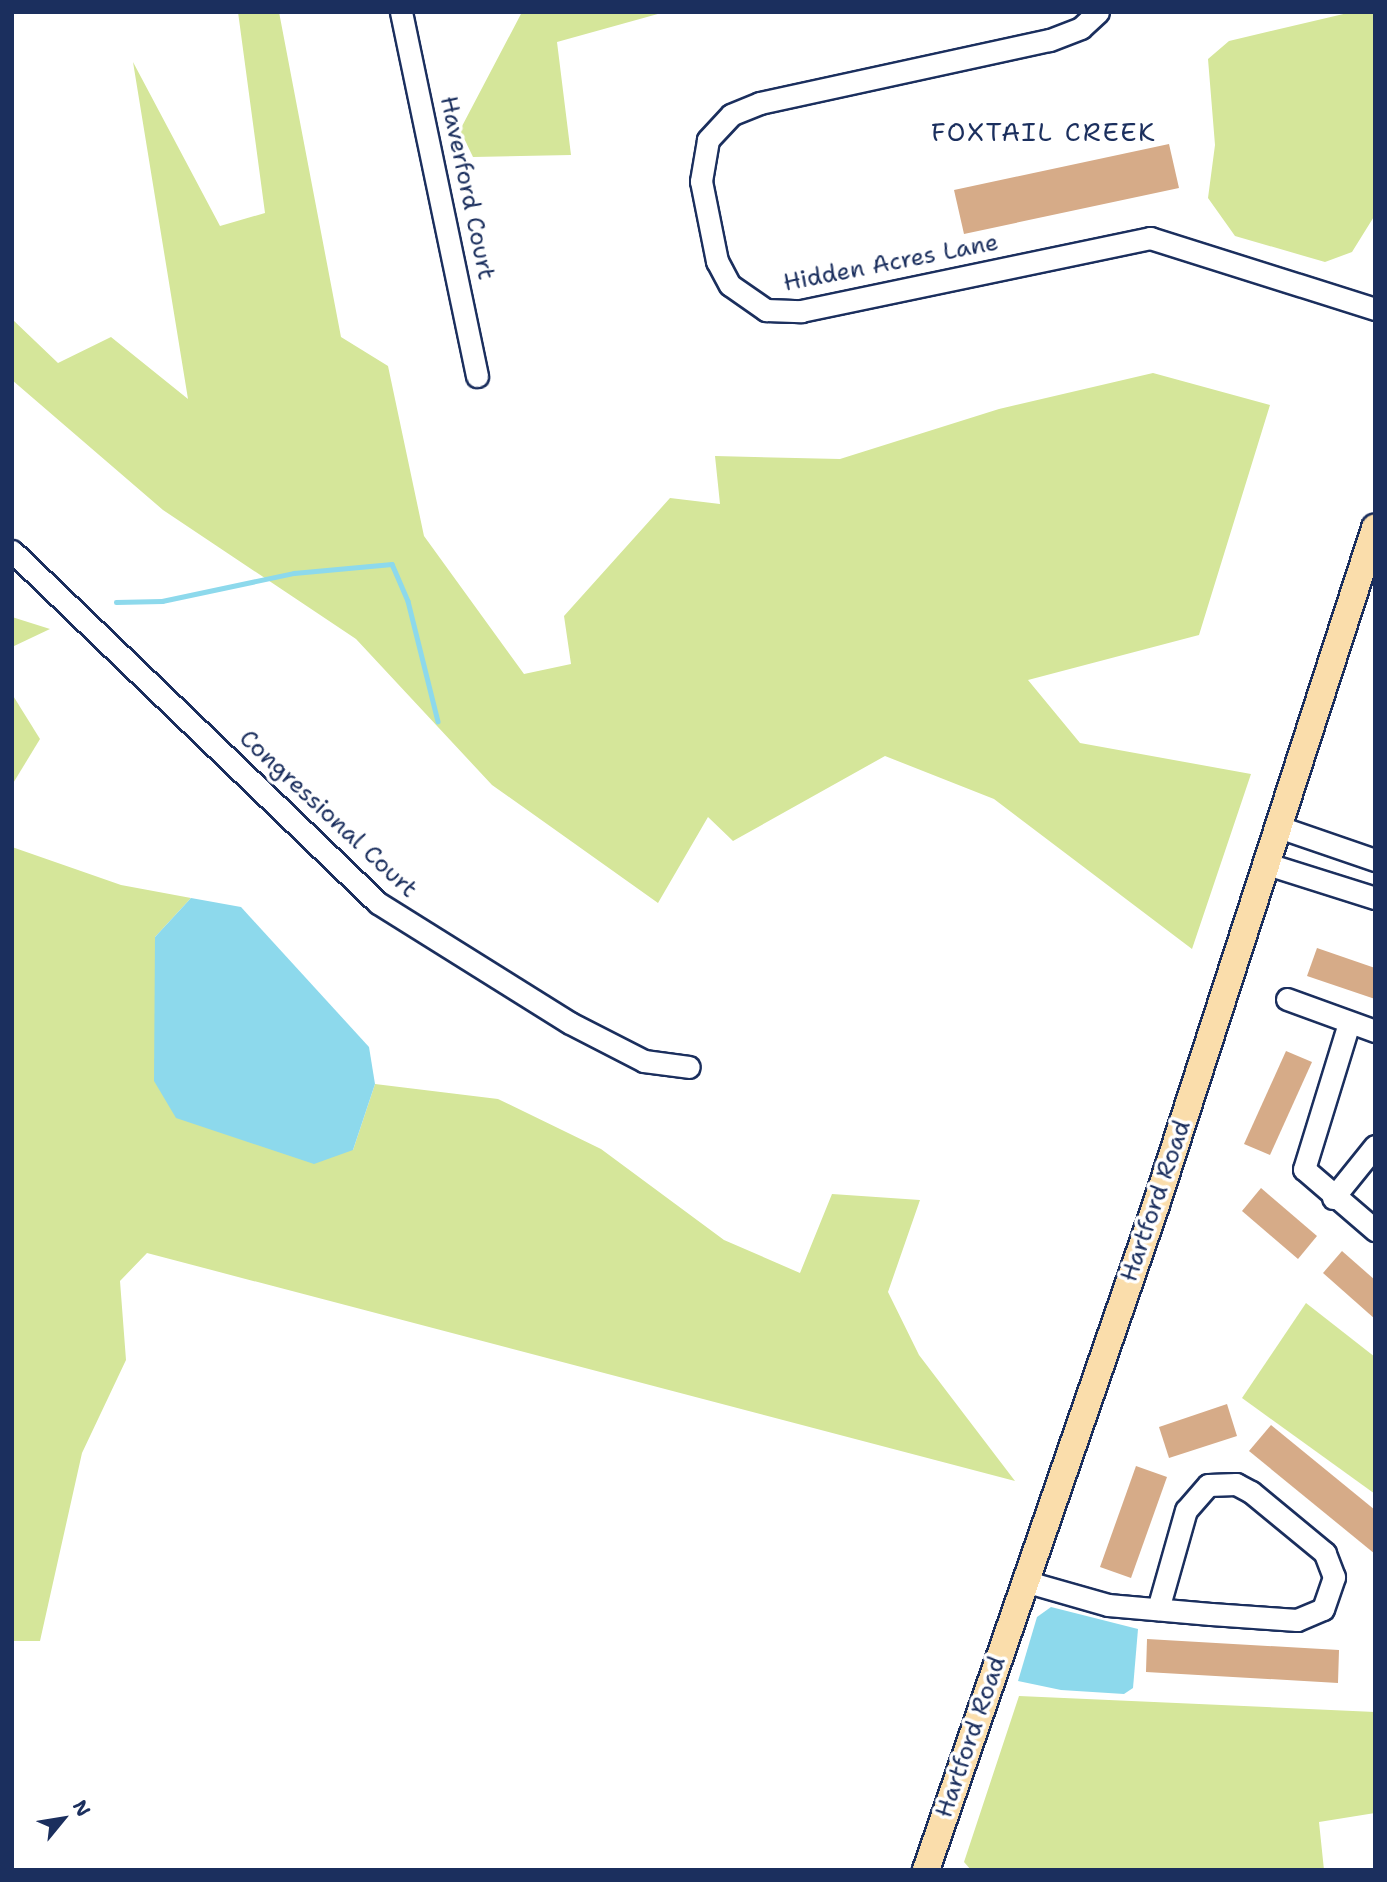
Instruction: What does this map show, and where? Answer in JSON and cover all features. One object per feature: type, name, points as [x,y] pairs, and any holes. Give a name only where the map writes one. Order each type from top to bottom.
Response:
[{"type":"main road","name":"Hartford Road","points":[[926,1870],[1156,1205],[1276,825],[1375,528]]},
{"type":"street","name":"Haverford Court","points":[[401,12],[477,376]]},
{"type":"street","name":"Hidden Acres Lane","points":[[1098,12],[1081,28],[1049,40],[760,103],[731,115],[708,140],[701,172],[718,261],[730,285],[766,310],[800,311],[1150,238],[1375,309]]},
{"type":"street","name":"Congressional Court","points":[[12,551],[378,902],[570,1023],[644,1061],[689,1067]]},
{"type":"street","points":[[1276,825],[1375,860]]},
{"type":"street","points":[[1264,863],[1375,898]]},
{"type":"street","points":[[1287,999],[1375,1031]]},
{"type":"street","points":[[1349,1023],[1304,1164],[1333,1198],[1375,1230]]},
{"type":"street","points":[[1333,1198],[1375,1146]]},
{"type":"street","points":[[1024,1581],[1091,1601],[1158,1609],[1297,1620],[1323,1609],[1334,1577],[1325,1553],[1251,1492],[1236,1484],[1208,1485],[1186,1510],[1158,1609]]},
{"type":"green space","points":[[238,12],[279,12],[341,337],[388,366],[424,536],[524,674],[571,664],[564,616],[670,498],[720,504],[715,456],[840,459],[999,409],[1153,373],[1270,405],[1199,635],[1028,680],[1080,743],[1251,774],[1192,949],[994,799],[885,756],[733,841],[708,817],[658,903],[492,785],[356,639],[163,510],[12,380],[12,319],[58,363],[111,337],[188,399],[133,62],[220,226],[265,213]]},
{"type":"green space","points":[[522,12],[665,12],[557,42],[571,155],[473,157],[460,130]]},
{"type":"green space","points":[[1352,12],[1375,12],[1375,215],[1352,252],[1325,262],[1235,236],[1208,198],[1215,145],[1208,59],[1229,41]]},
{"type":"green space","points":[[12,617],[50,629],[12,647]]},
{"type":"green space","points":[[12,694],[40,739],[12,785]]},
{"type":"green space","points":[[12,847],[121,885],[191,898],[155,937],[353,1150],[375,1084],[498,1099],[601,1149],[724,1240],[800,1273],[832,1194],[920,1200],[888,1292],[919,1355],[1015,1481],[147,1253],[120,1281],[126,1360],[82,1453],[40,1641],[12,1641]]},
{"type":"green space","points":[[1306,1303],[1375,1357],[1375,1494],[1242,1398]]},
{"type":"green space","points":[[1019,1696],[1375,1712],[1375,1813],[1319,1822],[1324,1870],[971,1870],[964,1862]]},
{"type":"water","points":[[191,898],[241,907],[369,1047],[375,1084],[353,1150],[314,1164],[176,1118],[154,1081],[155,937]]},
{"type":"water","points":[[1051,1607],[1138,1629],[1133,1688],[1124,1694],[1061,1690],[1018,1681],[1037,1617]]},
{"type":"building","points":[[1169,144],[1179,188],[964,234],[954,190]]},
{"type":"building","points":[[1317,948],[1375,968],[1375,999],[1307,976]]},
{"type":"building","points":[[1286,1051],[1312,1062],[1270,1155],[1244,1144]]},
{"type":"building","points":[[1261,1188],[1317,1236],[1298,1259],[1242,1211]]},
{"type":"building","points":[[1342,1251],[1375,1280],[1375,1319],[1323,1273]]},
{"type":"building","points":[[1227,1404],[1237,1436],[1169,1458],[1159,1427]]},
{"type":"building","points":[[1271,1425],[1375,1510],[1375,1554],[1249,1451]]},
{"type":"building","points":[[1136,1466],[1167,1477],[1131,1578],[1100,1567]]},
{"type":"building","points":[[1147,1639],[1339,1650],[1338,1683],[1146,1672]]},
{"type":"waterway","points":[[116,602],[162,601],[294,573],[392,564],[408,601],[438,721]]},
{"type":"district","name":"FOXTAIL CREEK","points":[[1044,132]]}]
